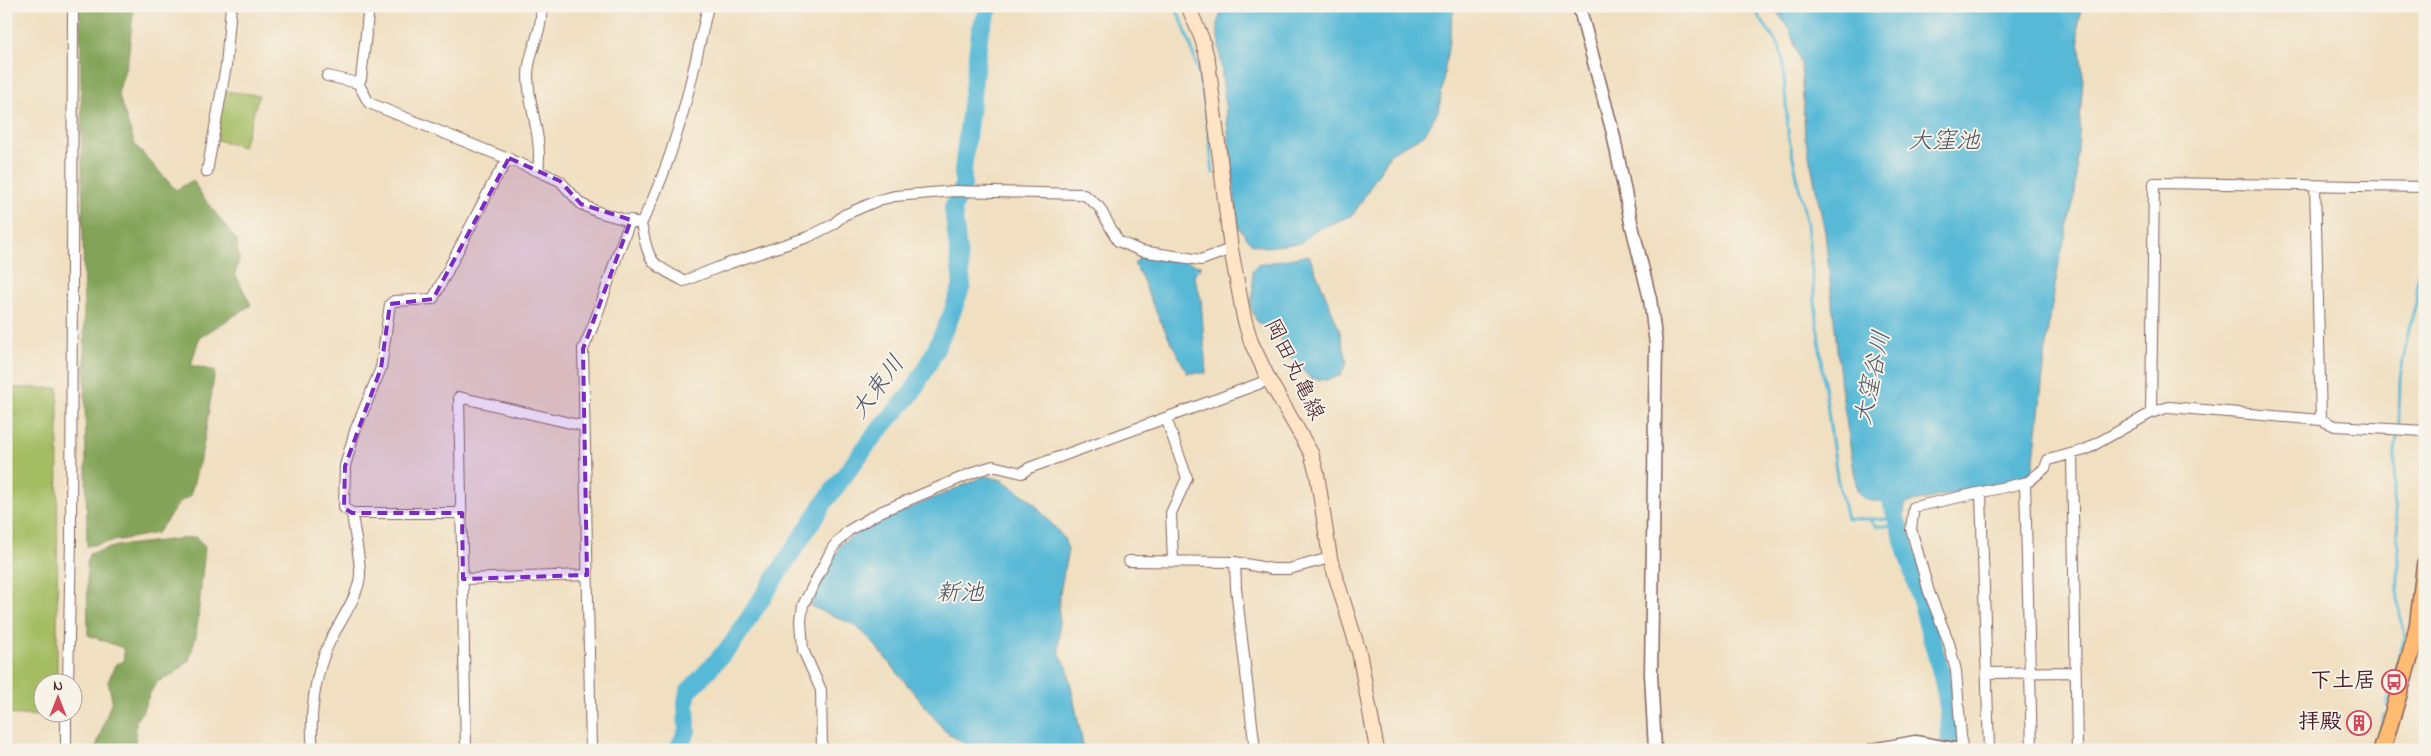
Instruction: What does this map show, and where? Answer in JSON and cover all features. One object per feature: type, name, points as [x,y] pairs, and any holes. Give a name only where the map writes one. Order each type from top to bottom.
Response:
[{"type":"highway","points":[[2382,750],[2413,646],[2418,624],[2425,565]]},
{"type":"main road","name":"岡田丸亀線","points":[[1192,8],[1208,61],[1231,249],[1244,318],[1251,342],[1269,380],[1311,453],[1317,474],[1330,558],[1359,652],[1377,750]]},
{"type":"street","points":[[68,674],[71,538],[73,6]]},
{"type":"street","points":[[207,172],[226,66],[231,6]]},
{"type":"street","points":[[358,83],[361,79],[369,6]]},
{"type":"street","points":[[538,171],[540,158],[538,128],[530,97],[528,72],[542,15],[541,6]]},
{"type":"street","points":[[591,750],[583,349],[596,322],[617,251],[652,202],[680,130],[708,6]]},
{"type":"street","points":[[1578,6],[1613,134],[1650,299],[1656,344],[1651,674],[1655,750]]},
{"type":"street","points":[[327,76],[358,83],[369,104],[509,158],[560,181],[581,204],[598,212],[636,222]]},
{"type":"street","points":[[462,513],[352,513],[344,508],[345,466],[355,431],[381,368],[390,304],[394,301],[433,299],[494,180],[509,158]]},
{"type":"street","points":[[2150,413],[2154,183],[2425,187]]},
{"type":"street","points":[[2315,186],[2320,420]]},
{"type":"street","points":[[636,222],[648,256],[664,270],[684,281],[727,264],[808,237],[832,225],[844,215],[879,200],[895,196],[960,191],[1080,194],[1086,196],[1098,207],[1118,241],[1141,251],[1185,256],[1201,260],[1231,249]]},
{"type":"street","points":[[822,750],[821,690],[804,650],[801,620],[804,605],[833,547],[848,531],[880,512],[977,471],[993,466],[1022,473],[1029,468],[1269,380]]},
{"type":"street","points":[[466,750],[459,397],[584,426]]},
{"type":"street","points":[[1872,750],[1915,742],[1956,749],[1956,671],[1949,643],[1930,592],[1911,529],[1914,507],[1981,494],[2024,483],[2045,468],[2048,460],[2085,450],[2150,413],[2174,407],[2320,420],[2335,426],[2425,431]]},
{"type":"street","points":[[1166,418],[1187,478],[1171,513],[1173,561]]},
{"type":"street","points":[[2072,454],[2078,750]]},
{"type":"street","points":[[2024,483],[2032,750]]},
{"type":"street","points":[[1981,494],[1989,750]]},
{"type":"street","points":[[313,750],[311,736],[317,679],[329,642],[351,601],[360,576],[352,513]]},
{"type":"street","points":[[1129,561],[1235,562],[1272,569],[1289,569],[1330,558]]},
{"type":"street","points":[[1235,562],[1237,598],[1255,750]]},
{"type":"street","points":[[463,579],[587,575]]},
{"type":"street","points":[[1987,673],[2076,672]]},
{"type":"street","points":[[66,724],[66,750]]},
{"type":"highlighted area","points":[[509,158],[560,181],[581,204],[631,220],[583,349],[587,575],[463,579],[462,513],[352,513],[344,508],[345,466],[381,368],[390,304],[433,299]]},
{"type":"green space","points":[[80,6],[134,6],[128,59],[118,93],[135,145],[176,190],[193,180],[200,193],[237,241],[239,259],[235,274],[251,305],[199,338],[191,365],[215,371],[203,448],[190,496],[180,502],[157,533],[87,546]]},
{"type":"green space","points":[[224,91],[259,95],[243,147],[213,139]]},
{"type":"green space","points":[[6,388],[58,388],[57,674],[32,674],[32,716],[6,714]]},
{"type":"green space","points":[[196,537],[205,547],[196,636],[189,660],[175,673],[157,682],[150,693],[142,712],[136,720],[135,750],[95,750],[112,700],[108,682],[115,665],[124,661],[123,648],[88,635],[87,564],[89,554],[117,546]]},
{"type":"water","points":[[1229,6],[1454,6],[1439,109],[1424,135],[1391,153],[1353,215],[1313,231],[1301,243],[1265,247],[1252,244],[1238,227],[1218,36],[1220,15]]},
{"type":"water","name":"大窪池","points":[[1773,6],[2081,6],[2078,29],[2083,77],[2075,195],[2059,263],[2048,329],[2033,469],[2024,477],[1905,504],[1904,514],[1890,515],[1887,501],[1866,499],[1857,490],[1841,387],[1825,232],[1805,136],[1801,64],[1790,31]]},
{"type":"water","points":[[1309,255],[1340,331],[1347,362],[1340,376],[1325,380],[1310,378],[1286,353],[1280,337],[1257,322],[1250,305],[1253,294],[1252,270],[1257,265]]},
{"type":"water","points":[[1141,256],[1171,257],[1201,266],[1194,275],[1201,299],[1206,373],[1187,373],[1160,321],[1134,264]]},
{"type":"water","name":"新池","points":[[985,476],[1002,480],[1031,500],[1064,538],[1068,550],[1059,598],[1059,653],[1067,667],[1084,750],[974,750],[945,731],[870,639],[855,625],[810,606],[841,544],[862,529]]},
{"type":"waterway","name":"大束川","points":[[677,750],[687,731],[686,702],[688,692],[732,644],[824,503],[873,437],[912,393],[931,359],[950,318],[962,285],[953,208],[963,186],[963,170],[980,31],[990,6]]},
{"type":"waterway","points":[[1175,6],[1191,47],[1202,88],[1213,173]]},
{"type":"waterway","points":[[1752,6],[1780,48],[1783,62],[1788,133],[1807,225],[1822,367],[1837,477],[1847,519],[1897,519]]},
{"type":"waterway","points":[[2387,706],[2391,684],[2405,636],[2398,605],[2398,528],[2394,498],[2400,377],[2417,299],[2417,281],[2425,246]]},
{"type":"waterway","name":"大窪谷川","points":[[1888,492],[1914,576],[1945,688],[1949,718],[1949,750]]},
{"type":"waterway","points":[[1870,520],[1876,526],[1891,526],[1896,520]]},
{"type":"waterway","points":[[2381,728],[2384,714]]},
{"type":"place","name":"下土居","points":[[2394,682]]},
{"type":"place","name":"拝殿","points":[[2359,723]]}]
